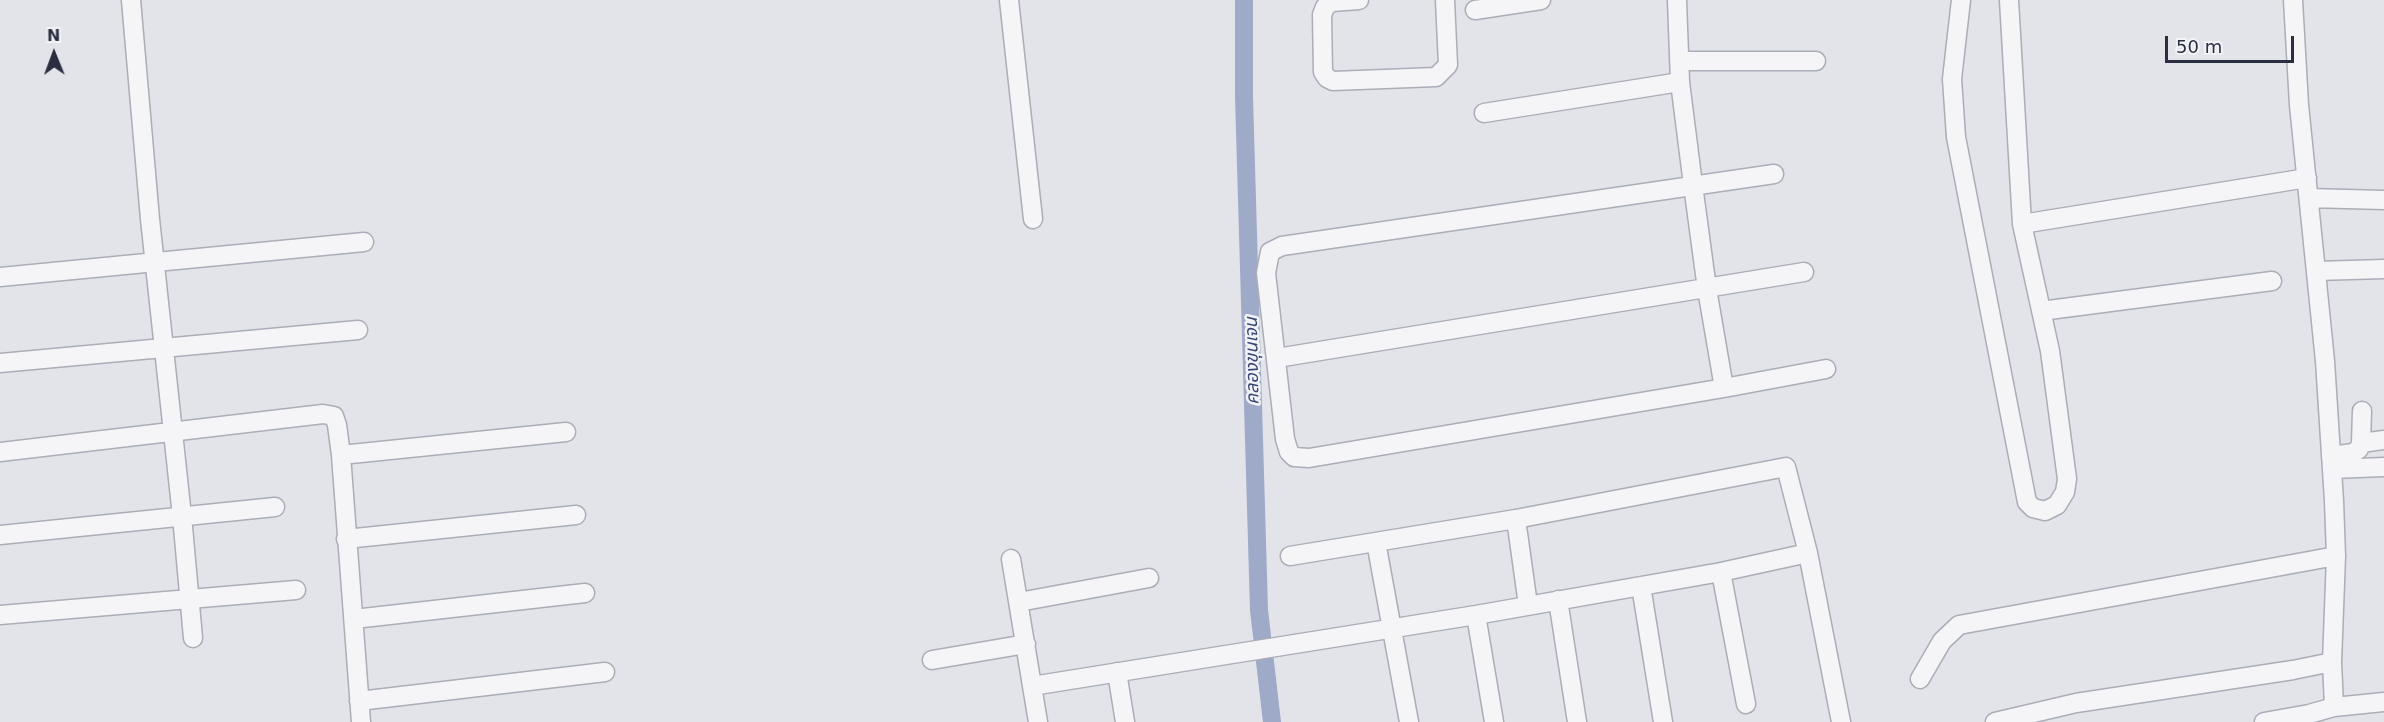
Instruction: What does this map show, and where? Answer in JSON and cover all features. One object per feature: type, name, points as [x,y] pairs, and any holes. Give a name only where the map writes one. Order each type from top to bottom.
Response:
[{"type":"street","points":[[131,0],[154,263],[193,638]]},
{"type":"street","points":[[1009,0],[1033,219]]},
{"type":"street","points":[[1359,0],[1332,2],[1325,7],[1322,15],[1323,72],[1333,81],[1436,76],[1448,65],[1445,0]]},
{"type":"street","points":[[1475,10],[1541,0]]},
{"type":"street","points":[[1677,0],[1680,82],[1707,289],[1724,388]]},
{"type":"street","points":[[1961,0],[1952,79],[1956,137],[2027,502],[2033,508],[2045,511],[2057,505],[2064,492],[2067,479],[2050,351],[2022,224],[2010,0]]},
{"type":"street","points":[[2293,0],[2299,105],[2332,462],[2336,556],[2332,662],[2334,707]]},
{"type":"street","points":[[1679,61],[1816,61]]},
{"type":"street","points":[[1484,113],[1680,82]]},
{"type":"street","points":[[1774,174],[1282,246],[1270,252],[1266,273],[1288,452],[1294,457],[1309,458],[1826,369]]},
{"type":"street","points":[[2022,224],[2307,178]]},
{"type":"street","points":[[2308,198],[2384,200]]},
{"type":"street","points":[[0,277],[364,242]]},
{"type":"street","points":[[2316,271],[2384,269]]},
{"type":"street","points":[[1276,358],[1804,272]]},
{"type":"street","points":[[2041,311],[2272,281]]},
{"type":"street","points":[[0,363],[358,330]]},
{"type":"street","points":[[2332,462],[2359,449],[2362,411]]},
{"type":"street","points":[[0,452],[323,414],[334,417],[341,455],[361,722]]},
{"type":"street","points":[[341,455],[566,432]]},
{"type":"street","points":[[2361,443],[2384,440]]},
{"type":"street","points":[[2332,462],[2384,466]]},
{"type":"street","points":[[1290,556],[1516,519],[1786,467],[1808,553],[1841,722]]},
{"type":"street","points":[[0,535],[275,507]]},
{"type":"street","points":[[346,539],[576,515]]},
{"type":"street","points":[[1516,519],[1528,605]]},
{"type":"street","points":[[1376,542],[1408,722]]},
{"type":"street","points":[[1032,686],[1295,642],[1476,615],[1721,572],[1808,553]]},
{"type":"street","points":[[1920,679],[1942,641],[1959,625],[2336,556]]},
{"type":"street","points":[[1011,559],[1038,722]]},
{"type":"street","points":[[1721,572],[1746,704]]},
{"type":"street","points":[[1019,602],[1149,578]]},
{"type":"street","points":[[1641,586],[1663,722]]},
{"type":"street","points":[[0,615],[297,590]]},
{"type":"street","points":[[354,619],[585,593]]},
{"type":"street","points":[[1558,600],[1577,722]]},
{"type":"street","points":[[1476,615],[1494,722]]},
{"type":"street","points":[[932,660],[1026,644]]},
{"type":"street","points":[[1995,722],[2070,713],[2332,662]]},
{"type":"street","points":[[359,701],[605,672]]},
{"type":"street","points":[[1117,672],[1125,722]]},
{"type":"street","points":[[2264,722],[2309,718],[2334,707],[2384,702]]},
{"type":"waterway","name":"คลองขุนเจน","points":[[1244,0],[1244,97],[1259,610],[1272,722]]}]
